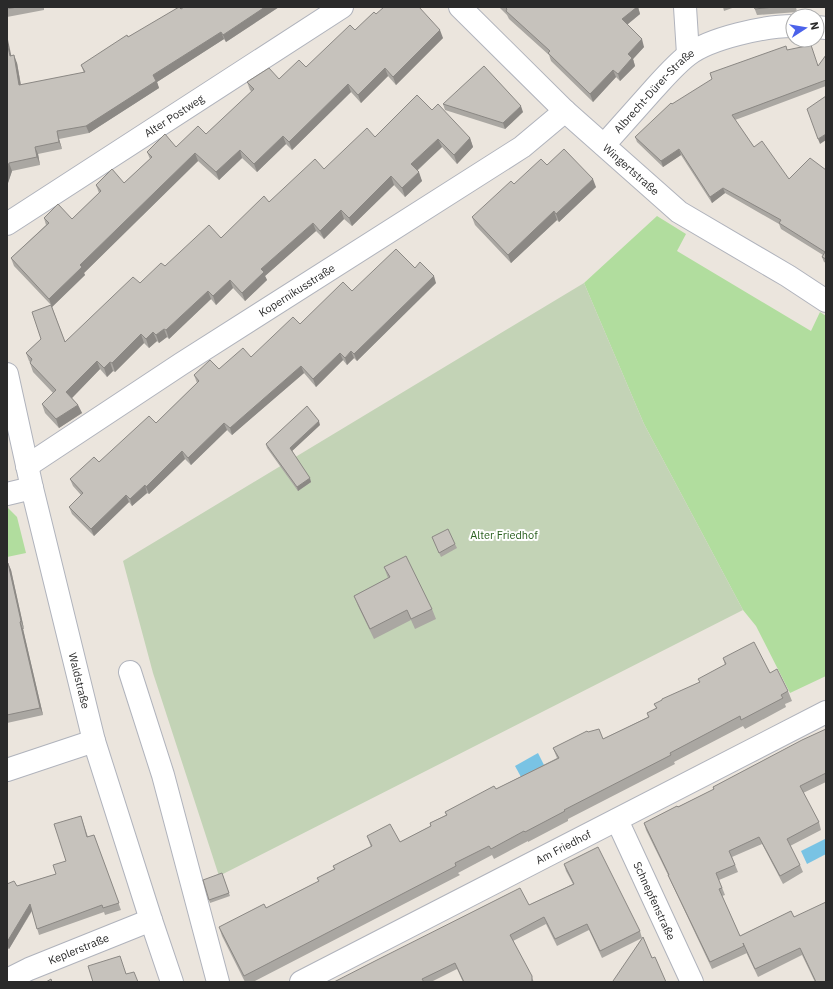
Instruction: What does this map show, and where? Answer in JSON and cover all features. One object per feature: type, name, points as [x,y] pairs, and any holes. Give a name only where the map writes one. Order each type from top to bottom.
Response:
[{"type":"street","name":"Alter Postweg","points":[[7,224],[342,7]]},
{"type":"street","name":"Wingertstraße","points":[[460,7],[564,111],[679,212],[788,276],[826,302]]},
{"type":"street","name":"Albrecht-Dürer-Straße","points":[[604,145],[675,66],[688,54],[685,7]]},
{"type":"street","points":[[688,54],[707,44],[729,37],[757,30],[785,26]]},
{"type":"street","name":"Kopernikusstraße","points":[[27,466],[181,364],[522,147],[564,111]]},
{"type":"street","name":"Waldstraße","points":[[7,374],[32,488],[94,741],[172,982]]},
{"type":"street","points":[[7,494],[32,488]]},
{"type":"street","points":[[130,672],[163,775],[218,982]]},
{"type":"street","name":"Am Friedhof","points":[[301,982],[826,712]]},
{"type":"street","points":[[7,770],[94,741]]},
{"type":"street","name":"Schnepfenstraße","points":[[617,820],[692,982]]},
{"type":"street","name":"Keplerstraße","points":[[7,980],[29,969],[151,920]]},
{"type":"green space","points":[[657,216],[686,234],[677,251],[811,331],[820,312],[826,316],[826,676],[790,693],[756,626],[743,610],[644,424],[584,283]]},
{"type":"green space","name":"Alter Friedhof","points":[[584,283],[644,424],[743,610],[219,876],[153,673],[123,561]]},
{"type":"green space","points":[[7,507],[17,517],[26,553],[7,557]]},
{"type":"water","points":[[538,753],[544,765],[521,777],[515,766]]},
{"type":"water","points":[[825,839],[826,854],[807,864],[801,851]]},
{"type":"building","points":[[179,7],[181,9],[184,7],[265,7],[223,35],[221,32],[153,75],[156,81],[86,126],[57,131],[59,142],[35,147],[37,157],[9,163],[7,170],[7,42],[10,56],[14,55],[19,85],[85,72],[81,65],[127,35],[128,37]]},
{"type":"building","points":[[384,7],[419,7],[440,30],[393,77],[385,68],[358,95],[348,84],[289,142],[283,136],[254,164],[240,150],[216,172],[195,153],[80,265],[82,267],[49,299],[11,258],[49,223],[44,218],[58,204],[72,219],[101,191],[96,185],[112,169],[124,183],[152,157],[147,152],[165,134],[176,147],[198,126],[206,134],[254,89],[247,82],[269,68],[279,79],[299,60],[306,67],[350,25],[355,30],[374,12],[376,14]]},
{"type":"building","points":[[505,7],[637,7],[622,19],[642,39],[628,54],[632,58],[618,74],[613,70],[590,94],[548,53],[550,51],[506,11],[507,9]]},
{"type":"building","points":[[754,7],[774,7],[755,9]]},
{"type":"building","points":[[785,46],[787,50],[797,48],[812,48],[818,66],[826,55],[826,80],[732,115],[754,147],[762,141],[789,179],[810,158],[826,170],[826,259],[822,257],[825,252],[779,223],[781,220],[723,188],[710,197],[679,149],[661,161],[635,137],[671,103],[672,104],[712,79],[710,73]]},
{"type":"building","points":[[484,66],[521,106],[503,123],[443,104]]},
{"type":"building","points":[[417,95],[432,110],[438,104],[470,138],[454,155],[438,139],[411,164],[419,172],[402,188],[391,176],[349,218],[341,210],[320,231],[313,223],[261,269],[264,272],[242,293],[230,280],[213,296],[208,291],[166,330],[164,329],[156,335],[153,332],[146,339],[141,334],[112,363],[110,362],[104,368],[97,361],[66,392],[78,405],[56,419],[42,404],[56,390],[30,363],[32,359],[26,353],[41,339],[32,312],[51,305],[65,342],[133,277],[140,283],[161,263],[165,266],[209,225],[221,238],[264,196],[269,202],[315,159],[324,169],[367,128],[375,137]]},
{"type":"building","points":[[826,96],[826,134],[818,139],[807,109]]},
{"type":"building","points":[[564,149],[593,179],[556,214],[554,211],[508,255],[472,217],[511,181],[514,184],[541,159],[547,165]]},
{"type":"building","points":[[396,249],[415,268],[420,262],[434,276],[354,354],[351,351],[345,358],[340,353],[313,379],[301,366],[230,428],[224,423],[188,458],[182,451],[146,487],[145,485],[130,499],[126,495],[91,529],[69,507],[83,493],[70,479],[94,457],[99,462],[149,416],[156,423],[199,381],[194,375],[210,360],[219,369],[243,348],[251,357],[293,317],[300,324],[343,282],[352,291]]},
{"type":"building","points":[[307,406],[319,421],[290,448],[310,478],[297,487],[266,444]]},
{"type":"building","points":[[448,529],[455,544],[439,553],[432,537]]},
{"type":"building","points":[[406,556],[432,609],[411,619],[407,610],[370,629],[354,596],[390,577],[384,567]]},
{"type":"building","points":[[7,563],[40,708],[7,715]]},
{"type":"building","points":[[754,642],[770,673],[777,669],[788,691],[781,695],[783,698],[741,720],[740,716],[670,753],[671,755],[564,810],[565,811],[525,832],[524,831],[491,849],[489,846],[455,863],[456,866],[244,976],[219,927],[264,904],[266,908],[319,881],[317,878],[335,869],[333,866],[372,846],[367,836],[390,824],[400,842],[431,826],[430,823],[447,815],[445,812],[494,786],[496,789],[559,758],[553,748],[587,731],[599,729],[603,739],[649,717],[647,713],[657,708],[654,704],[700,682],[698,679],[726,664],[723,658]]},
{"type":"building","points":[[826,729],[826,773],[800,786],[819,822],[787,839],[800,865],[780,876],[759,837],[729,851],[735,865],[716,873],[722,888],[719,889],[740,936],[791,911],[794,917],[826,902],[826,982],[816,982],[800,948],[755,969],[743,943],[744,946],[710,962],[644,823],[714,789],[713,787]]},
{"type":"building","points":[[81,816],[87,837],[94,835],[119,903],[103,908],[102,905],[37,929],[30,904],[7,942],[7,884],[14,881],[17,886],[56,874],[53,865],[66,861],[54,824]]},
{"type":"building","points":[[598,847],[640,931],[600,951],[587,924],[555,939],[544,917],[510,935],[532,976],[532,982],[464,982],[455,963],[422,979],[424,982],[334,982],[520,888],[529,905],[574,884],[564,864]]},
{"type":"building","points":[[222,873],[229,893],[209,900],[203,880]]},
{"type":"building","points":[[643,937],[652,958],[655,957],[666,982],[614,982],[613,981]]},
{"type":"building","points":[[120,956],[126,974],[134,972],[138,982],[93,982],[88,966]]}]
